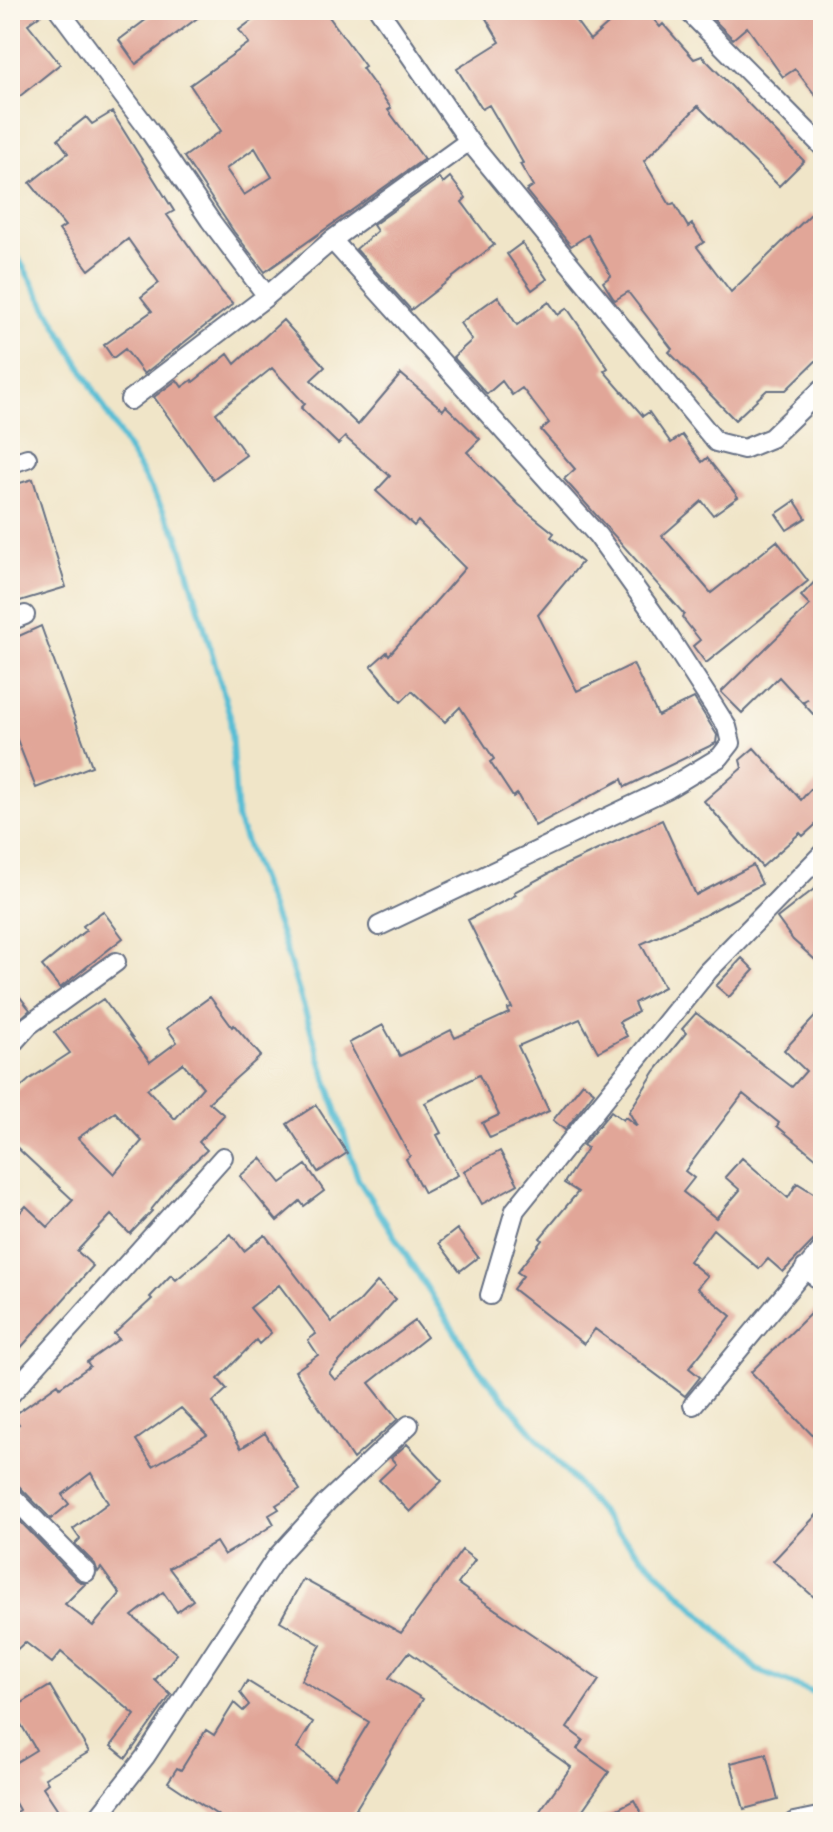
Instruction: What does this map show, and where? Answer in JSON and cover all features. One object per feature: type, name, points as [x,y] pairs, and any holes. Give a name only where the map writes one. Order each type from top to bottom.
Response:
[{"type":"street","points":[[59,10],[267,296]]},
{"type":"street","points":[[379,10],[469,141],[716,442],[744,449],[771,438],[823,388]]},
{"type":"street","points":[[687,10],[823,147]]},
{"type":"street","points":[[130,400],[267,296],[332,240],[469,141]]},
{"type":"street","points":[[332,240],[598,536],[713,705],[727,727],[731,743],[720,757],[667,789],[379,926]]},
{"type":"street","points":[[490,1295],[515,1210],[708,971],[823,853]]},
{"type":"street","points":[[10,1046],[29,1025],[116,962]]},
{"type":"street","points":[[10,1395],[223,1157]]},
{"type":"street","points":[[693,1405],[823,1248]]},
{"type":"street","points":[[805,1268],[823,1283]]},
{"type":"street","points":[[94,1822],[145,1757],[276,1558],[327,1502],[409,1425]]},
{"type":"street","points":[[10,1494],[86,1572]]},
{"type":"street","points":[[794,1822],[823,1816]]},
{"type":"building","points":[[10,10],[47,10],[28,24],[60,64],[10,104]]},
{"type":"building","points":[[159,10],[208,10],[136,64],[119,40]]},
{"type":"building","points":[[266,10],[324,10],[365,66],[362,68],[391,108],[388,110],[424,159],[265,272],[184,157],[221,131],[190,85],[249,43],[239,30]],"holes":[[[255,148],[272,177],[244,195],[226,169]]]},
{"type":"building","points":[[481,10],[568,10],[590,40],[624,10],[646,10],[694,59],[702,56],[804,161],[779,186],[698,106],[644,161],[670,205],[674,203],[688,227],[692,224],[704,242],[697,247],[731,292],[812,213],[823,224],[823,354],[786,390],[767,390],[735,420],[669,352],[672,349],[628,292],[615,300],[613,298],[603,282],[611,276],[588,235],[571,246],[526,191],[533,186],[520,164],[523,163],[489,105],[482,109],[457,69],[500,42]]},
{"type":"building","points":[[704,10],[823,10],[823,105],[795,69],[783,77],[747,27],[733,39]]},
{"type":"building","points":[[112,112],[174,211],[167,215],[233,304],[144,374],[125,349],[113,358],[104,345],[152,311],[141,297],[159,283],[128,239],[89,270],[59,230],[65,226],[30,183],[68,153],[58,139],[86,117],[92,124]]},
{"type":"building","points":[[450,177],[466,198],[462,202],[494,245],[411,310],[356,249],[377,231],[373,225],[439,178],[443,183]]},
{"type":"building","points":[[522,243],[547,279],[532,290],[507,254]]},
{"type":"building","points":[[498,296],[517,325],[549,302],[558,315],[567,308],[608,368],[604,371],[643,416],[649,412],[671,443],[682,435],[702,462],[707,458],[738,497],[713,515],[702,501],[662,536],[711,593],[777,541],[808,581],[706,663],[693,646],[700,640],[682,617],[684,614],[564,479],[575,469],[541,430],[549,423],[522,388],[512,395],[502,381],[487,394],[453,357],[472,340],[460,323]]},
{"type":"building","points":[[283,320],[325,367],[311,380],[358,425],[401,374],[443,410],[446,406],[480,439],[467,452],[519,505],[554,533],[551,537],[582,562],[538,615],[577,691],[633,664],[658,716],[694,698],[717,735],[716,743],[625,787],[622,779],[535,826],[517,794],[513,797],[490,762],[494,759],[460,707],[445,722],[412,691],[401,702],[371,666],[387,652],[389,655],[465,568],[418,521],[414,526],[376,491],[390,476],[345,437],[338,444],[301,408],[305,404],[272,368],[216,413],[246,455],[213,479],[154,397],[177,380],[182,387],[193,382],[228,354],[235,364]]},
{"type":"building","points":[[33,479],[66,587],[10,604],[10,486]]},
{"type":"building","points":[[795,501],[806,518],[787,530],[776,514]]},
{"type":"building","points":[[823,573],[823,725],[803,703],[808,699],[802,702],[779,677],[742,713],[721,692],[810,605],[801,596]]},
{"type":"building","points":[[41,626],[92,766],[36,788],[14,732],[10,734],[10,640]]},
{"type":"building","points":[[754,748],[801,800],[823,775],[823,818],[803,836],[800,833],[762,867],[704,801],[742,768],[740,760]]},
{"type":"building","points":[[662,820],[696,895],[753,865],[762,884],[705,915],[641,944],[664,987],[634,1003],[638,1012],[619,1022],[627,1036],[598,1052],[580,1019],[518,1046],[549,1111],[490,1138],[482,1123],[499,1115],[479,1075],[425,1103],[441,1133],[437,1135],[458,1175],[424,1193],[406,1159],[410,1156],[349,1043],[383,1025],[400,1056],[451,1030],[455,1038],[509,1013],[508,1009],[512,1008],[468,920],[565,865]]},
{"type":"building","points":[[823,882],[823,967],[793,940],[777,918]]},
{"type":"building","points":[[103,911],[123,938],[60,988],[42,966],[86,930],[83,926]]},
{"type":"building","points":[[742,958],[754,970],[729,997],[716,986]]},
{"type":"building","points":[[10,984],[30,1010],[10,1028]]},
{"type":"building","points":[[210,997],[232,1027],[234,1025],[261,1056],[209,1102],[224,1115],[199,1142],[207,1150],[175,1180],[130,1234],[111,1215],[77,1251],[93,1266],[10,1360],[10,1223],[26,1206],[48,1227],[73,1200],[10,1141],[10,1097],[30,1079],[70,1053],[54,1032],[103,999],[150,1062],[177,1042],[167,1028]],"holes":[[[183,1063],[203,1087],[175,1119],[147,1089]],[[115,1112],[142,1141],[114,1174],[78,1138]]]},
{"type":"building","points":[[823,1008],[823,1164],[743,1094],[685,1171],[694,1178],[683,1192],[716,1218],[740,1190],[725,1177],[742,1158],[788,1198],[797,1183],[823,1199],[823,1236],[814,1240],[783,1272],[768,1259],[759,1269],[713,1229],[689,1261],[707,1276],[697,1288],[731,1316],[689,1368],[700,1377],[685,1396],[595,1329],[584,1344],[513,1289],[523,1276],[517,1272],[578,1192],[564,1183],[587,1148],[583,1145],[611,1111],[637,1126],[629,1112],[655,1071],[686,1033],[682,1029],[696,1013],[792,1087],[806,1071],[784,1050]]},
{"type":"building","points":[[583,1083],[594,1092],[565,1130],[553,1120]]},
{"type":"building","points":[[316,1105],[347,1153],[318,1172],[287,1124]]},
{"type":"building","points":[[500,1151],[518,1184],[482,1204],[464,1171]]},
{"type":"building","points":[[261,1158],[281,1183],[306,1165],[324,1191],[304,1206],[300,1201],[277,1221],[240,1176]]},
{"type":"building","points":[[457,1229],[478,1257],[460,1271],[439,1243]]},
{"type":"building","points":[[231,1234],[244,1251],[265,1235],[332,1322],[359,1302],[377,1282],[396,1299],[329,1373],[335,1380],[415,1321],[427,1337],[369,1383],[398,1419],[353,1459],[295,1371],[318,1355],[308,1340],[316,1334],[279,1285],[250,1308],[271,1333],[259,1344],[256,1340],[218,1379],[227,1389],[213,1402],[241,1448],[265,1433],[300,1490],[276,1505],[279,1509],[269,1515],[274,1524],[256,1536],[224,1555],[216,1542],[169,1568],[193,1600],[177,1612],[163,1592],[132,1616],[177,1654],[155,1680],[171,1695],[126,1758],[111,1746],[135,1715],[61,1652],[52,1663],[25,1642],[10,1656],[10,1511],[77,1580],[85,1584],[65,1604],[93,1626],[120,1594],[101,1568],[98,1572],[95,1564],[75,1544],[80,1539],[73,1529],[108,1503],[91,1473],[62,1495],[69,1504],[51,1519],[19,1486],[10,1482],[10,1431],[19,1424],[13,1416],[90,1366],[87,1362],[119,1339],[114,1334],[152,1299],[150,1297],[171,1275],[176,1280]],"holes":[[[181,1408],[207,1435],[153,1466],[136,1440]]]},
{"type":"building","points":[[814,1310],[823,1319],[823,1446],[751,1372]]},
{"type":"building","points":[[407,1444],[442,1481],[410,1512],[379,1480],[396,1464],[391,1458]]},
{"type":"building","points":[[823,1508],[823,1605],[773,1561]]},
{"type":"building","points":[[462,1550],[475,1560],[458,1584],[599,1680],[567,1728],[583,1740],[577,1749],[609,1772],[574,1822],[532,1822],[571,1767],[409,1652],[389,1678],[423,1699],[348,1822],[317,1822],[300,1812],[294,1822],[228,1822],[168,1782],[177,1768],[181,1770],[206,1730],[214,1735],[234,1703],[243,1711],[249,1705],[240,1693],[247,1681],[313,1722],[297,1748],[335,1778],[369,1722],[301,1680],[321,1645],[280,1621],[303,1579],[401,1633]]},
{"type":"building","points":[[50,1686],[89,1752],[45,1778],[48,1783],[43,1787],[66,1822],[10,1822],[10,1816],[19,1810],[10,1794],[10,1766],[36,1750],[12,1709]]},
{"type":"building","points":[[766,1754],[778,1800],[744,1809],[731,1763]]},
{"type":"building","points":[[634,1800],[646,1822],[593,1822]]},
{"type":"waterway","points":[[10,244],[178,536],[230,716],[237,819],[280,932],[358,1179],[477,1367],[616,1530],[757,1670],[823,1697]]}]
